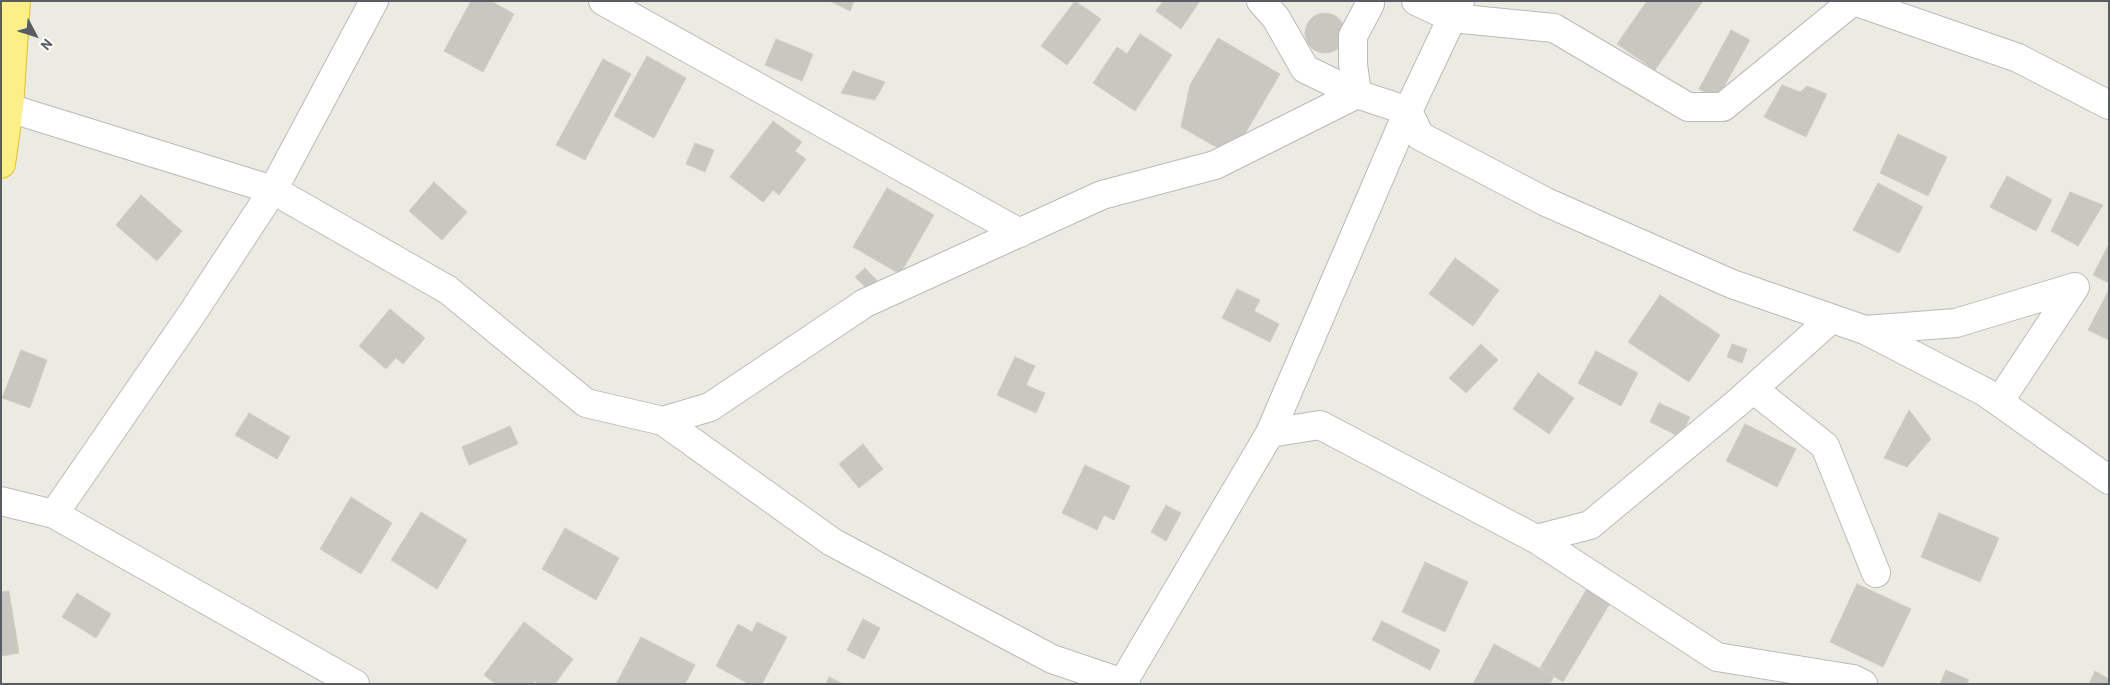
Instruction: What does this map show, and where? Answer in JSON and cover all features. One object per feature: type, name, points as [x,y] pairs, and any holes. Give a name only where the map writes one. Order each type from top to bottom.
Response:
[{"type":"highway","points":[[1,164],[9,108],[16,1]]},
{"type":"street","points":[[54,514],[191,315],[273,190],[374,1]]},
{"type":"street","points":[[604,1],[1020,233]]},
{"type":"street","points":[[1416,1],[1554,28],[1688,107],[1723,107],[1853,1],[2018,58],[2109,105]]},
{"type":"street","points":[[1357,94],[1353,64],[1353,36],[1372,2]]},
{"type":"street","points":[[1270,4],[1305,69],[1357,94],[1408,111],[1420,136],[1546,202],[1732,284],[1865,330],[1985,392],[2109,480]]},
{"type":"street","points":[[9,108],[273,190],[448,290],[586,403],[663,421],[832,542],[1052,659],[1124,683],[1270,433],[1408,111],[1456,10]]},
{"type":"street","points":[[663,421],[710,407],[865,303],[1102,195],[1215,165],[1357,94]]},
{"type":"street","points":[[1865,330],[1956,323],[2074,287],[1999,402]]},
{"type":"street","points":[[1536,539],[1590,525],[1753,388],[1832,318]]},
{"type":"street","points":[[1753,388],[1825,446],[1876,573]]},
{"type":"street","points":[[1270,433],[1320,425],[1536,539],[1717,657],[1853,679],[1862,684]]},
{"type":"street","points":[[1,500],[54,514],[355,684]]},
{"type":"building","points":[[471,1],[491,1],[514,14],[483,72],[444,51]]},
{"type":"building","points":[[830,1],[854,1],[850,11]]},
{"type":"building","points":[[1075,1],[1101,19],[1067,65],[1041,46]]},
{"type":"building","points":[[1163,1],[1200,1],[1181,29],[1156,11]]},
{"type":"building","points":[[1647,1],[1703,1],[1655,70],[1617,44]]},
{"type":"building","points":[[1325,13],[1339,19],[1345,33],[1339,47],[1325,53],[1311,47],[1305,33],[1311,19]]},
{"type":"building","points":[[1731,30],[1750,40],[1717,99],[1699,89]]},
{"type":"building","points":[[1140,34],[1172,55],[1135,111],[1093,83],[1117,47],[1127,54]]},
{"type":"building","points":[[1218,38],[1280,74],[1232,156],[1181,127],[1190,85]]},
{"type":"building","points":[[776,39],[813,54],[802,81],[765,65]]},
{"type":"building","points":[[647,56],[686,78],[654,138],[614,116]]},
{"type":"building","points":[[603,59],[631,74],[585,160],[556,145]]},
{"type":"building","points":[[853,71],[885,82],[875,100],[841,93]]},
{"type":"building","points":[[1782,85],[1800,92],[1807,86],[1827,94],[1806,137],[1764,117]]},
{"type":"building","points":[[773,121],[802,142],[795,151],[806,159],[779,195],[773,190],[763,202],[730,177]]},
{"type":"building","points":[[1898,134],[1947,157],[1928,196],[1880,173]]},
{"type":"building","points":[[695,143],[714,150],[705,172],[686,164]]},
{"type":"building","points":[[2007,176],[2052,200],[2036,231],[1990,207]]},
{"type":"building","points":[[434,182],[467,212],[442,240],[409,211]]},
{"type":"building","points":[[1878,183],[1923,207],[1899,253],[1853,230]]},
{"type":"building","points":[[887,188],[934,215],[900,274],[853,247]]},
{"type":"building","points":[[2070,192],[2103,205],[2078,246],[2051,231]]},
{"type":"building","points":[[141,195],[182,231],[157,261],[116,225]]},
{"type":"building","points":[[2109,247],[2109,283],[2093,275]]},
{"type":"building","points":[[1455,258],[1499,290],[1473,326],[1429,294]]},
{"type":"building","points":[[865,268],[880,284],[871,293],[855,277]]},
{"type":"building","points":[[1237,289],[1260,300],[1254,311],[1279,324],[1270,342],[1222,318]]},
{"type":"building","points":[[2109,290],[2109,340],[2088,330]]},
{"type":"building","points":[[1660,295],[1720,335],[1689,382],[1628,342]]},
{"type":"building","points":[[390,309],[425,338],[403,364],[396,358],[386,369],[359,346]]},
{"type":"building","points":[[1481,344],[1498,360],[1466,393],[1449,378]]},
{"type":"building","points":[[1732,344],[1747,349],[1742,363],[1727,357]]},
{"type":"building","points":[[21,350],[47,360],[30,408],[2,398]]},
{"type":"building","points":[[1596,351],[1638,373],[1621,406],[1578,383]]},
{"type":"building","points":[[1015,357],[1035,366],[1026,385],[1045,393],[1036,413],[997,395]]},
{"type":"building","points":[[1538,373],[1574,398],[1549,434],[1513,409]]},
{"type":"building","points":[[1659,403],[1690,417],[1680,437],[1650,422]]},
{"type":"building","points":[[1909,410],[1931,439],[1907,467],[1884,458]]},
{"type":"building","points":[[249,413],[290,437],[277,459],[235,435]]},
{"type":"building","points":[[1745,424],[1796,449],[1777,487],[1726,461]]},
{"type":"building","points":[[510,426],[518,444],[469,465],[462,447]]},
{"type":"building","points":[[863,444],[883,469],[859,488],[839,464]]},
{"type":"building","points":[[1085,465],[1130,486],[1114,520],[1104,515],[1097,530],[1062,513]]},
{"type":"building","points":[[351,497],[392,523],[361,574],[320,549]]},
{"type":"building","points":[[1166,505],[1181,513],[1166,541],[1151,532]]},
{"type":"building","points":[[421,512],[467,540],[437,589],[391,560]]},
{"type":"building","points":[[1939,513],[1999,538],[1980,582],[1921,557]]},
{"type":"building","points":[[565,528],[619,558],[596,600],[542,569]]},
{"type":"building","points":[[1425,562],[1468,582],[1445,632],[1402,612]]},
{"type":"building","points":[[1857,584],[1911,609],[1883,667],[1830,642]]},
{"type":"building","points":[[1588,587],[1612,600],[1563,682],[1540,668]]},
{"type":"building","points":[[9,591],[19,653],[1,656],[1,592]]},
{"type":"building","points":[[77,593],[111,614],[96,638],[62,617]]},
{"type":"building","points":[[863,619],[880,628],[864,659],[847,650]]},
{"type":"building","points":[[1382,621],[1440,650],[1430,670],[1372,640]]},
{"type":"building","points":[[524,622],[573,659],[555,684],[538,684],[535,681],[533,684],[496,684],[484,675]]},
{"type":"building","points":[[757,622],[787,637],[762,684],[749,684],[716,666],[738,624],[752,632]]},
{"type":"building","points":[[641,637],[695,665],[685,684],[616,684]]},
{"type":"building","points":[[1494,644],[1554,676],[1550,684],[1473,684]]},
{"type":"building","points":[[1946,670],[1969,680],[1966,684],[1940,684]]},
{"type":"building","points":[[2095,671],[2109,679],[2109,684],[2089,684]]},
{"type":"building","points":[[829,677],[843,684],[826,684]]}]
